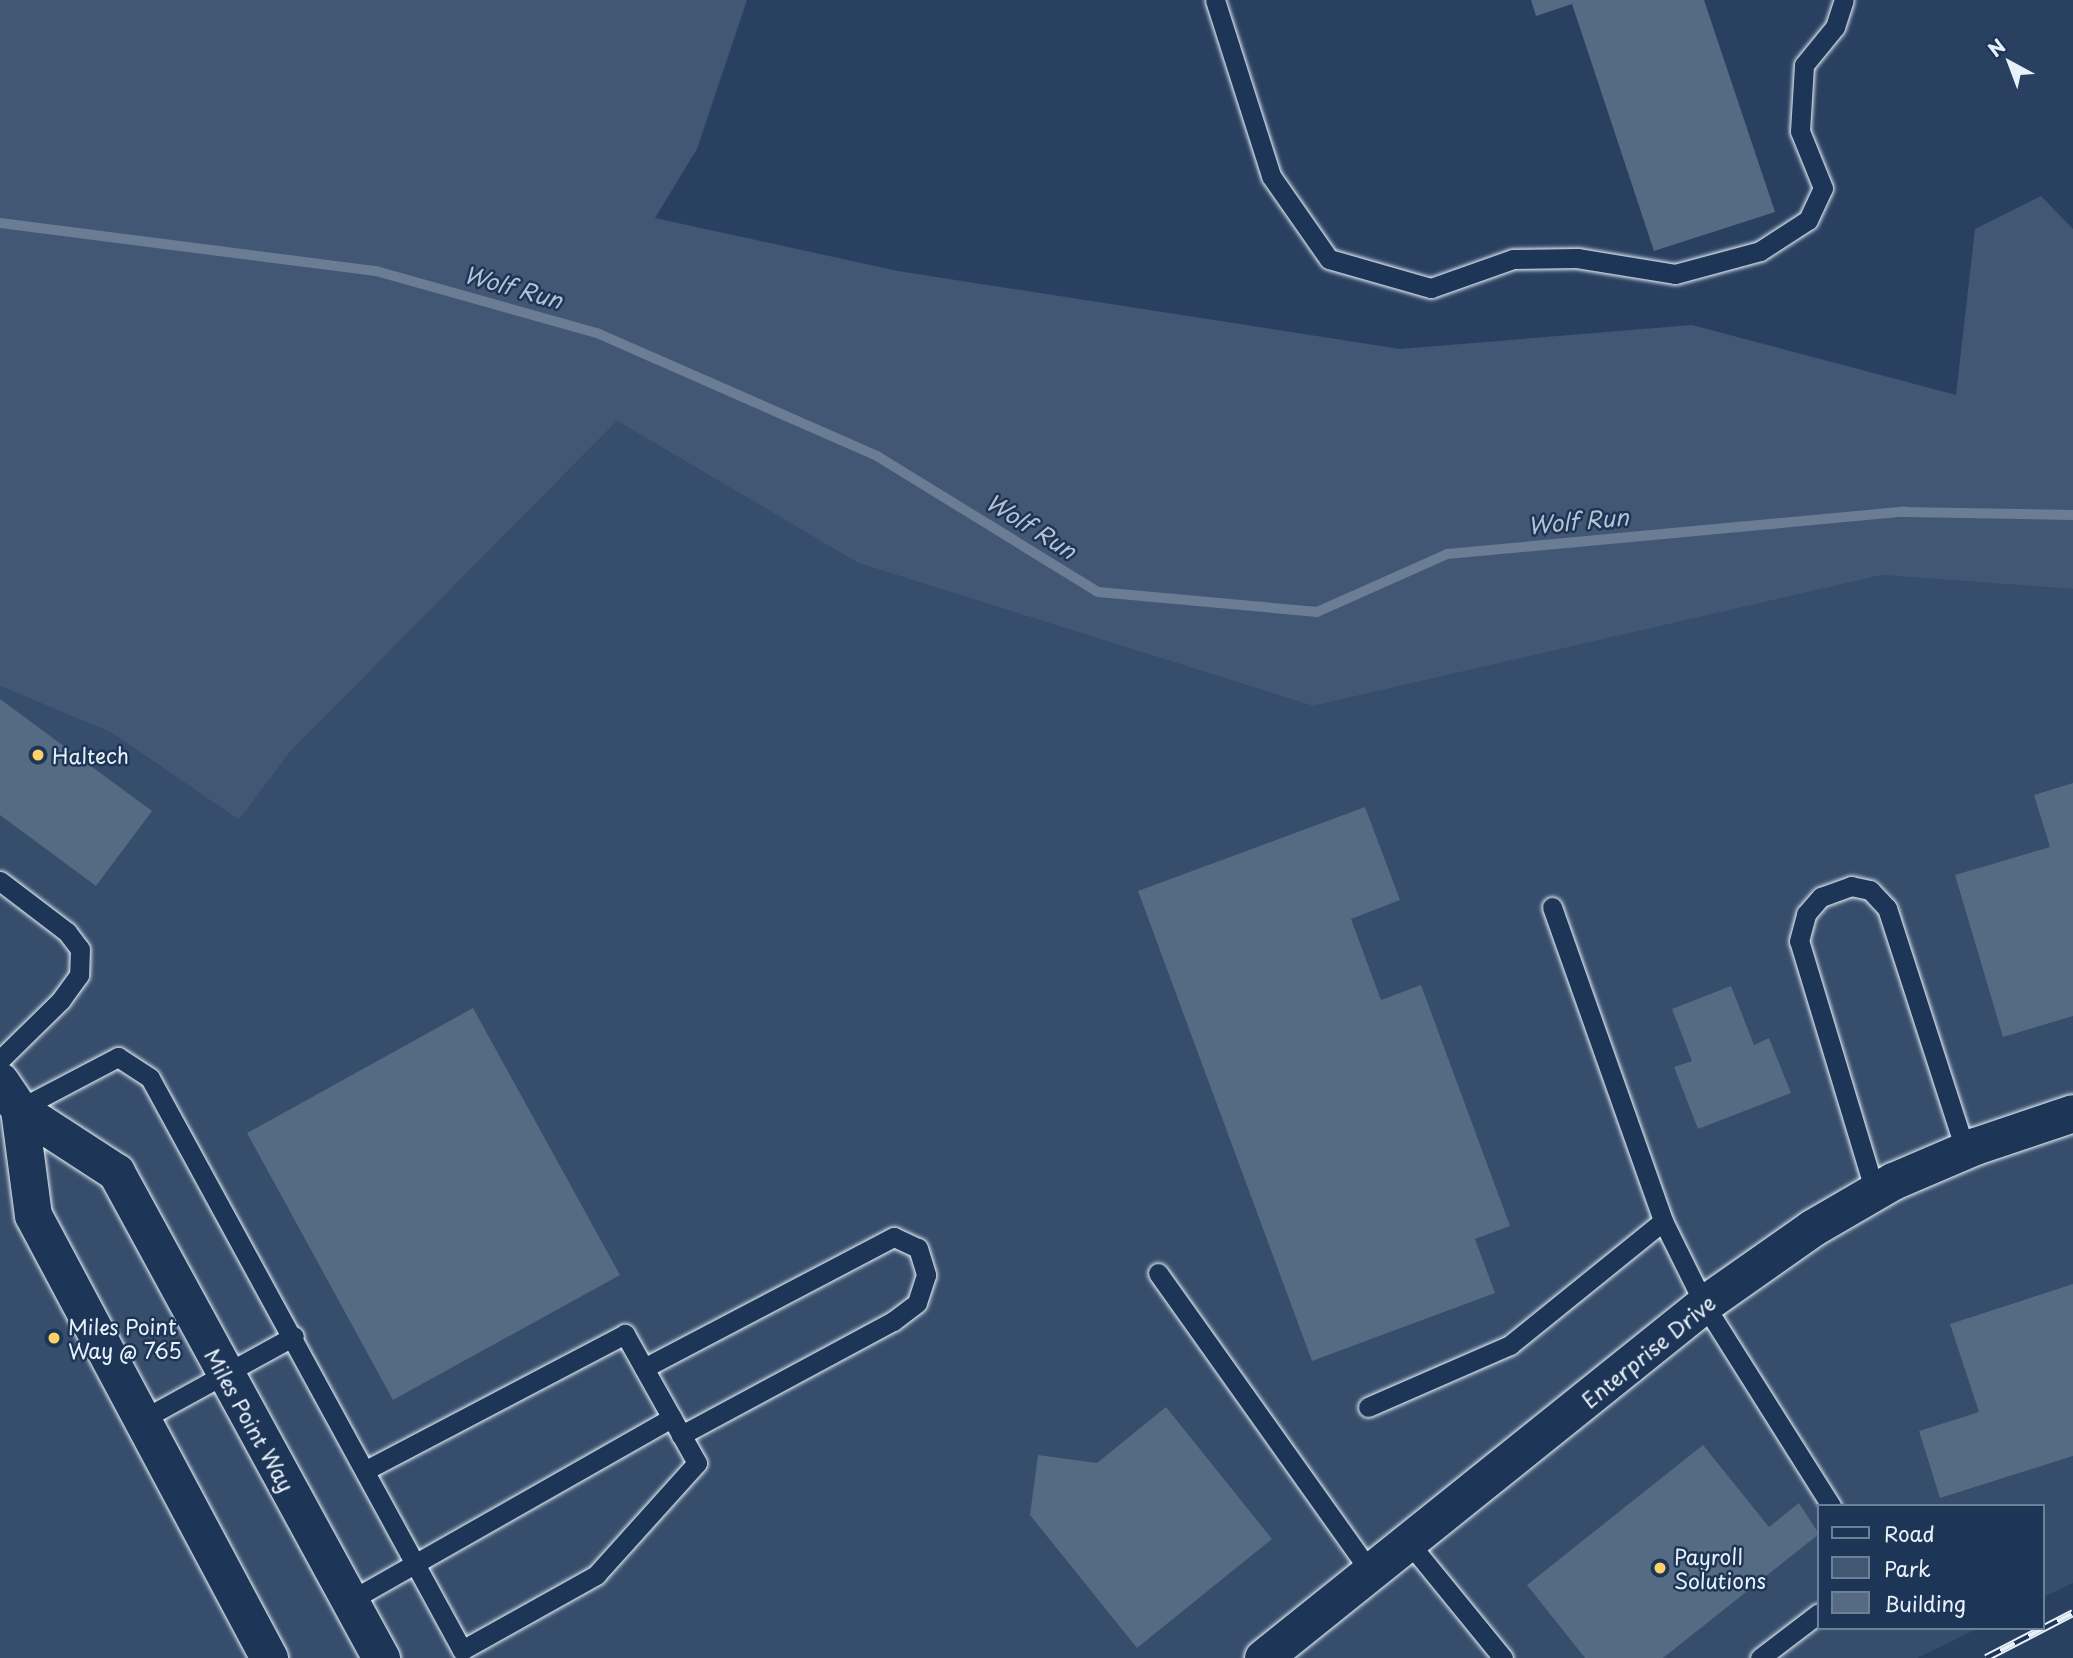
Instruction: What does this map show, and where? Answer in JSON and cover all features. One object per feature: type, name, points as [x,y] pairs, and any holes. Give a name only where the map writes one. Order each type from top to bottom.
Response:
[{"type":"street","name":"Miles Point Way","points":[[9,1095],[116,1172],[224,1375],[381,1658]]},
{"type":"street","points":[[9,1095],[33,1215],[270,1658]]},
{"type":"street","name":"Enterprise Drive","points":[[1264,1658],[1410,1544],[1704,1304],[1812,1228],[1875,1192],[1965,1150],[2073,1113]]},
{"type":"lane","points":[[1215,0],[1271,176],[1329,259],[1431,288],[1513,259],[1577,258],[1675,274],[1760,251],[1808,220],[1823,188],[1800,131],[1804,65],[1835,27],[1844,0]]},
{"type":"lane","points":[[0,881],[67,932],[80,949],[79,975],[61,1000],[0,1060]]},
{"type":"lane","points":[[1875,1192],[1799,941],[1806,914],[1821,897],[1851,886],[1870,890],[1887,908],[1965,1150]]},
{"type":"lane","points":[[1552,907],[1663,1221],[1704,1304],[1830,1504]]},
{"type":"lane","points":[[9,1095],[118,1056],[150,1078],[294,1336],[416,1566],[462,1650],[596,1575],[697,1462],[625,1334],[366,1471]]},
{"type":"lane","points":[[1368,1406],[1510,1345],[1663,1221]]},
{"type":"lane","points":[[351,1600],[677,1426],[892,1321],[917,1303],[926,1275],[918,1248],[894,1237],[644,1368]]},
{"type":"lane","points":[[1158,1273],[1372,1574]]},
{"type":"lane","points":[[142,1419],[294,1336]]},
{"type":"lane","points":[[1410,1544],[1503,1658]]},
{"type":"lane","points":[[1760,1658],[1818,1614]]},
{"type":"shaded area","points":[[617,421],[858,563],[1313,706],[1882,575],[2073,589],[2073,1583],[2045,1596],[2045,1504],[1818,1504],[1818,1630],[1975,1630],[1917,1658],[0,1658],[0,686],[112,733],[239,820],[291,751]]},
{"type":"green space","points":[[0,0],[747,0],[697,149],[655,218],[898,271],[1400,349],[1692,325],[1956,395],[1975,229],[2041,196],[2073,229],[2073,589],[1882,575],[1313,706],[858,563],[617,421],[291,751],[239,820],[112,733],[0,686]]},
{"type":"building","points":[[1531,0],[1704,0],[1775,212],[1654,251],[1572,4],[1536,16]]},
{"type":"building","name":"Haltech","points":[[0,699],[152,811],[96,886],[0,815]]},
{"type":"building","points":[[2073,783],[2073,1016],[2003,1037],[1955,875],[2050,847],[2034,795]]},
{"type":"building","points":[[1365,807],[1400,900],[1351,919],[1381,1000],[1421,985],[1510,1226],[1475,1239],[1495,1293],[1312,1361],[1138,891]]},
{"type":"building","points":[[1731,986],[1754,1045],[1769,1038],[1791,1093],[1698,1129],[1674,1067],[1692,1061],[1672,1009]]},
{"type":"building","points":[[473,1008],[620,1275],[393,1400],[247,1133]]},
{"type":"building","points":[[2073,1284],[2073,1456],[1940,1498],[1919,1431],[1979,1412],[1950,1324]]},
{"type":"building","points":[[1166,1407],[1272,1539],[1137,1648],[1030,1515],[1038,1455],[1097,1463]]},
{"type":"building","points":[[1703,1445],[1769,1527],[1799,1503],[1818,1532],[1663,1658],[1585,1658],[1527,1585]]},
{"type":"waterway","name":"Wolf Run","points":[[0,223],[376,271],[597,333],[877,456],[1098,592],[1317,612],[1447,554],[1904,512],[2073,515]]},
{"type":"railway","points":[[2045,1627],[2073,1613]]},
{"type":"railway","points":[[1986,1658],[2040,1630]]},
{"type":"place","name":"Haltech","points":[[38,755]]},
{"type":"place","name":"Miles Point Way @ 765","points":[[54,1338]]},
{"type":"place","name":"Payroll Solutions","points":[[1660,1568]]}]
